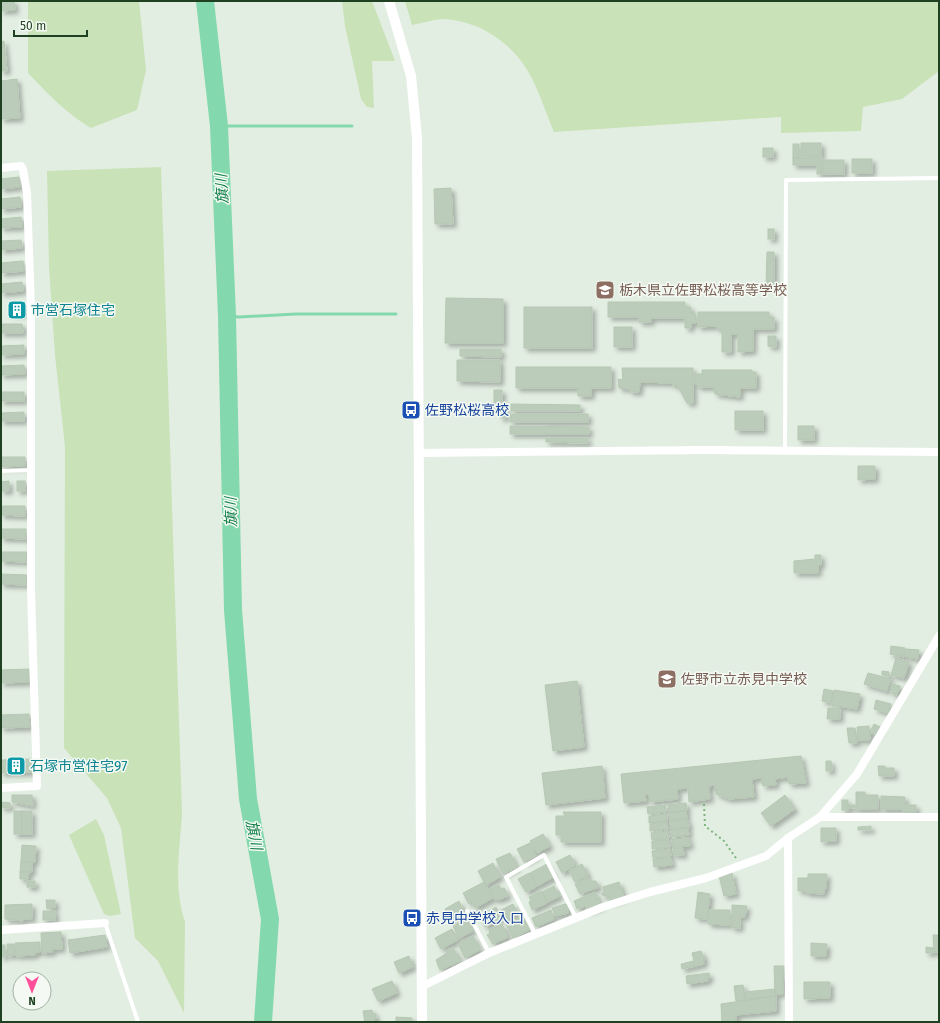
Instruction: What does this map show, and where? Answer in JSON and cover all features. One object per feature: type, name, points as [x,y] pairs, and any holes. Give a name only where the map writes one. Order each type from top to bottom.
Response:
[{"type":"street","points":[[389,1],[411,76],[415,106],[419,267],[422,1022]]},
{"type":"street","points":[[1,168],[21,166],[23,169],[27,193],[31,310],[31,591],[36,786],[1,788]]},
{"type":"street","points":[[419,453],[785,450],[939,452]]},
{"type":"street","points":[[422,987],[489,953],[576,918],[650,892],[706,878],[766,856],[788,838],[820,817],[857,774],[939,636]]},
{"type":"street","points":[[820,817],[939,817]]},
{"type":"street","points":[[788,838],[789,1022]]},
{"type":"street","points":[[1,930],[105,923]]},
{"type":"lane","points":[[785,450],[786,180],[939,178]]},
{"type":"lane","points":[[1,471],[32,470]]},
{"type":"lane","points":[[535,934],[506,877],[544,855],[576,918]]},
{"type":"lane","points":[[467,911],[489,953]]},
{"type":"lane","points":[[105,923],[138,1022]]},
{"type":"path","points":[[704,804],[705,826],[724,841],[741,865]]},
{"type":"green space","points":[[28,1],[139,1],[146,70],[137,110],[91,128],[66,110],[28,73]]},
{"type":"green space","points":[[342,1],[372,1],[395,61],[372,61],[374,108],[367,107],[361,99],[345,26]]},
{"type":"green space","points":[[405,1],[939,1],[939,71],[902,99],[863,107],[861,131],[781,133],[781,117],[554,132],[530,74],[513,51],[486,31],[465,22],[438,19],[412,25]]},
{"type":"green space","points":[[161,167],[182,813],[178,882],[181,909],[185,922],[184,1013],[158,961],[135,938],[121,828],[107,798],[64,748],[65,447],[55,355],[49,267],[47,171]]},
{"type":"green space","points":[[96,819],[104,835],[121,914],[110,916],[104,914],[69,835]]},
{"type":"building","points":[[1,1],[14,1],[15,10],[1,11]]},
{"type":"building","points":[[4,41],[7,71],[1,71],[1,42]]},
{"type":"building","points":[[17,79],[20,118],[1,119],[1,81]]},
{"type":"building","points":[[801,143],[821,143],[821,156],[801,156]]},
{"type":"building","points":[[793,144],[799,144],[799,158],[793,158]]},
{"type":"building","points":[[763,148],[773,148],[773,157],[763,157]]},
{"type":"building","points":[[793,158],[822,158],[822,165],[793,165]]},
{"type":"building","points":[[852,159],[872,159],[872,173],[852,173]]},
{"type":"building","points":[[823,160],[844,160],[844,174],[823,174]]},
{"type":"building","points":[[817,167],[822,167],[822,174],[817,174]]},
{"type":"building","points":[[19,177],[20,187],[1,189],[1,179]]},
{"type":"building","points":[[451,188],[453,224],[435,224],[434,189]]},
{"type":"building","points":[[20,197],[21,207],[1,209],[1,199]]},
{"type":"building","points":[[21,217],[22,227],[1,228],[1,219]]},
{"type":"building","points":[[768,229],[774,229],[774,239],[768,239]]},
{"type":"building","points":[[21,240],[22,248],[1,250],[1,241]]},
{"type":"building","points":[[767,252],[774,252],[774,286],[766,286]]},
{"type":"building","points":[[23,261],[24,271],[1,273],[1,263]]},
{"type":"building","points":[[22,282],[23,291],[1,293],[1,284]]},
{"type":"building","points":[[446,298],[503,299],[503,343],[445,343]]},
{"type":"building","points":[[608,302],[685,302],[685,307],[691,307],[691,314],[696,314],[696,323],[691,323],[691,328],[685,328],[685,318],[651,318],[651,322],[639,322],[639,317],[608,317]]},
{"type":"building","name":"市営石塚住宅","points":[[10,305],[23,305],[23,314],[11,314]]},
{"type":"building","points":[[524,307],[592,307],[592,348],[524,348]]},
{"type":"building","points":[[698,312],[769,312],[769,318],[774,317],[774,329],[753,329],[753,351],[738,352],[738,334],[731,334],[731,352],[722,352],[722,329],[717,329],[717,326],[698,327]]},
{"type":"building","points":[[1,324],[22,324],[23,333],[1,333]]},
{"type":"building","points":[[614,327],[632,327],[632,347],[614,347]]},
{"type":"building","points":[[768,336],[776,336],[776,347],[768,346]]},
{"type":"building","points":[[24,345],[24,354],[1,355],[1,346]]},
{"type":"building","points":[[460,349],[501,349],[501,357],[460,356]]},
{"type":"building","points":[[457,360],[500,360],[500,382],[457,381]]},
{"type":"building","points":[[24,365],[25,374],[1,375],[1,366]]},
{"type":"building","points":[[516,367],[611,367],[611,388],[591,388],[591,396],[578,396],[578,388],[516,388]]},
{"type":"building","points":[[622,368],[693,368],[693,403],[687,403],[677,385],[673,386],[673,383],[640,382],[639,392],[630,392],[630,389],[619,388],[618,379],[623,380]]},
{"type":"building","points":[[702,370],[752,370],[752,372],[756,372],[756,388],[740,388],[740,397],[715,394],[714,387],[698,387],[698,384],[695,384],[695,374],[702,374]]},
{"type":"building","points":[[494,390],[502,390],[502,407],[506,407],[506,418],[500,418],[500,410],[494,410]]},
{"type":"building","points":[[1,392],[24,392],[24,401],[1,401]]},
{"type":"building","points":[[511,404],[580,405],[580,411],[511,411]]},
{"type":"building","points":[[735,411],[763,411],[763,430],[735,430]]},
{"type":"building","points":[[24,412],[24,421],[1,421],[1,413]]},
{"type":"building","points":[[510,414],[588,414],[588,422],[510,422]]},
{"type":"building","points":[[510,426],[589,427],[589,434],[510,434]]},
{"type":"building","points":[[798,426],[814,426],[814,440],[798,440]]},
{"type":"building","points":[[546,438],[588,438],[588,443],[546,442]]},
{"type":"building","points":[[1,457],[25,457],[25,466],[1,467]]},
{"type":"building","points":[[858,466],[875,466],[875,479],[858,480]]},
{"type":"building","points":[[9,481],[9,491],[1,491],[1,482]]},
{"type":"building","points":[[17,481],[25,481],[25,491],[17,491]]},
{"type":"building","points":[[1,506],[25,506],[25,516],[1,515]]},
{"type":"building","points":[[1,529],[26,529],[26,539],[1,538]]},
{"type":"building","points":[[1,552],[27,552],[27,562],[1,561]]},
{"type":"building","points":[[815,555],[821,555],[821,565],[818,565],[818,573],[794,573],[794,561],[815,559]]},
{"type":"building","points":[[1,574],[27,575],[27,585],[1,584]]},
{"type":"building","points":[[891,646],[905,648],[904,657],[890,654]]},
{"type":"building","points":[[906,649],[919,650],[918,659],[906,657]]},
{"type":"building","points":[[896,658],[909,662],[904,678],[891,675]]},
{"type":"building","points":[[29,669],[29,682],[1,683],[1,670]]},
{"type":"building","points":[[882,671],[889,672],[889,676],[882,675]]},
{"type":"building","points":[[868,673],[891,679],[887,691],[864,684]]},
{"type":"building","points":[[577,681],[584,747],[553,751],[545,685]]},
{"type":"building","points":[[892,684],[900,686],[897,695],[890,692]]},
{"type":"building","points":[[824,689],[833,691],[831,702],[822,701]]},
{"type":"building","points":[[834,690],[860,694],[857,709],[831,705]]},
{"type":"building","points":[[876,700],[891,704],[888,713],[874,709]]},
{"type":"building","points":[[828,708],[840,708],[840,719],[827,719]]},
{"type":"building","points":[[29,714],[30,727],[1,728],[1,715]]},
{"type":"building","points":[[874,724],[880,727],[876,735],[870,732]]},
{"type":"building","points":[[869,726],[870,740],[858,740],[857,727]]},
{"type":"building","points":[[847,728],[855,728],[857,743],[849,743]]},
{"type":"building","points":[[801,756],[806,783],[789,784],[788,777],[775,779],[776,785],[763,786],[762,778],[752,779],[754,797],[729,799],[716,794],[715,785],[709,786],[710,799],[689,802],[688,788],[677,789],[678,799],[650,802],[649,794],[645,795],[646,801],[624,803],[621,774]]},
{"type":"building","name":"石塚市営住宅97","points":[[32,759],[32,772],[1,773],[1,760]]},
{"type":"building","points":[[826,761],[831,761],[832,771],[826,771]]},
{"type":"building","points":[[602,766],[605,798],[546,805],[542,773]]},
{"type":"building","points":[[878,766],[894,768],[894,776],[879,776]]},
{"type":"building","points":[[856,792],[865,792],[865,795],[878,795],[878,809],[856,809]]},
{"type":"building","points":[[12,795],[32,795],[33,806],[12,802]]},
{"type":"building","points":[[785,795],[795,809],[771,826],[761,813]]},
{"type":"building","points":[[881,796],[905,797],[905,805],[916,805],[916,812],[903,812],[903,809],[881,809]]},
{"type":"building","points":[[842,800],[848,800],[848,810],[842,810]]},
{"type":"building","points":[[1,802],[10,803],[10,808],[1,807]]},
{"type":"building","points":[[686,803],[687,810],[669,812],[668,805]]},
{"type":"building","points":[[665,805],[666,812],[648,814],[647,807]]},
{"type":"building","points":[[848,805],[855,805],[855,808],[848,808]]},
{"type":"building","points":[[14,811],[22,811],[22,834],[14,834]]},
{"type":"building","points":[[22,811],[32,811],[32,834],[22,834]]},
{"type":"building","points":[[686,811],[687,818],[670,820],[669,813]]},
{"type":"building","points":[[563,812],[601,812],[601,842],[561,842],[561,835],[556,835],[556,816],[565,816]]},
{"type":"building","points":[[667,814],[667,821],[649,823],[649,816]]},
{"type":"building","points":[[688,820],[689,827],[671,829],[670,821]]},
{"type":"building","points":[[667,822],[668,829],[650,831],[650,824]]},
{"type":"building","points":[[871,826],[871,830],[858,830],[858,827]]},
{"type":"building","points":[[688,828],[689,835],[672,837],[671,830]]},
{"type":"building","points":[[821,828],[836,828],[836,841],[821,842]]},
{"type":"building","points":[[668,831],[669,838],[652,840],[651,833]]},
{"type":"building","points":[[543,834],[550,846],[537,853],[530,841]]},
{"type":"building","points":[[689,838],[690,846],[673,847],[672,839]]},
{"type":"building","points":[[669,840],[670,847],[652,849],[652,841]]},
{"type":"building","points":[[530,843],[536,856],[524,862],[517,849]]},
{"type":"building","points":[[22,845],[36,846],[35,862],[21,861]]},
{"type":"building","points":[[673,848],[683,848],[684,855],[674,855]]},
{"type":"building","points":[[670,849],[671,856],[653,858],[652,851]]},
{"type":"building","points":[[510,853],[517,867],[503,874],[496,859]]},
{"type":"building","points":[[570,855],[576,865],[562,873],[556,862]]},
{"type":"building","points":[[671,858],[672,865],[654,867],[653,859]]},
{"type":"building","points":[[21,861],[32,862],[32,872],[20,872]]},
{"type":"building","points":[[493,863],[500,877],[486,885],[478,871]]},
{"type":"building","points":[[547,864],[554,877],[537,886],[530,873]]},
{"type":"building","points":[[582,864],[588,875],[575,882],[569,871]]},
{"type":"building","points":[[20,872],[29,872],[28,879],[20,879]]},
{"type":"building","points":[[529,873],[536,887],[526,892],[518,879]]},
{"type":"building","points":[[732,873],[736,894],[724,896],[719,876]]},
{"type":"building","points":[[808,874],[827,874],[826,889],[824,889],[824,894],[798,891],[798,878],[808,878]]},
{"type":"building","points":[[588,877],[589,881],[596,881],[599,887],[580,894],[575,884]]},
{"type":"building","points":[[27,881],[35,881],[35,887],[27,887]]},
{"type":"building","points":[[484,882],[493,898],[475,908],[472,902],[469,904],[463,893]]},
{"type":"building","points":[[619,882],[624,897],[610,902],[608,896],[601,894],[604,892],[603,887]]},
{"type":"building","points":[[499,885],[501,889],[504,888],[508,896],[495,900],[490,889]]},
{"type":"building","points":[[554,886],[560,896],[548,902],[542,892]]},
{"type":"building","points":[[541,891],[547,903],[532,910],[529,897]]},
{"type":"building","points":[[595,892],[601,906],[587,911],[585,906],[577,909],[574,901]]},
{"type":"building","points":[[698,892],[710,894],[707,919],[695,918]]},
{"type":"building","points":[[46,900],[55,900],[55,908],[47,909]]},
{"type":"building","points":[[459,901],[464,913],[450,920],[445,909]]},
{"type":"building","points":[[32,904],[32,919],[23,919],[23,921],[5,919],[5,905]]},
{"type":"building","points":[[513,904],[518,913],[506,920],[501,910]]},
{"type":"building","points":[[565,904],[569,907],[568,913],[555,916],[552,908]]},
{"type":"building","points":[[732,905],[747,906],[745,917],[732,917]]},
{"type":"building","points":[[496,907],[502,918],[485,927],[480,916]]},
{"type":"building","points":[[551,910],[554,919],[536,927],[532,918]]},
{"type":"building","points":[[708,910],[730,910],[730,925],[708,924]]},
{"type":"building","points":[[43,911],[55,911],[55,920],[43,920]]},
{"type":"building","points":[[523,916],[529,930],[513,938],[506,924]]},
{"type":"building","points":[[467,919],[473,931],[459,938],[453,926]]},
{"type":"building","points":[[732,919],[740,919],[740,928],[732,928]]},
{"type":"building","points":[[502,924],[508,937],[493,944],[487,935],[490,933],[489,930]]},
{"type":"building","points":[[452,929],[458,940],[441,949],[435,938]]},
{"type":"building","points":[[61,932],[62,949],[52,949],[53,952],[42,953],[41,933]]},
{"type":"building","points":[[105,935],[107,947],[70,953],[68,940]]},
{"type":"building","points":[[933,935],[939,935],[939,952],[934,952]]},
{"type":"building","points":[[473,936],[480,950],[465,958],[458,944]]},
{"type":"building","points":[[40,942],[40,952],[35,953],[35,955],[16,956],[15,943]]},
{"type":"building","points":[[811,943],[827,944],[826,956],[811,956]]},
{"type":"building","points":[[7,944],[14,944],[14,955],[8,956]]},
{"type":"building","points":[[1,945],[5,945],[5,957],[1,957]]},
{"type":"building","points":[[926,947],[933,948],[933,953],[926,953]]},
{"type":"building","points":[[453,948],[461,961],[440,970],[436,960],[447,953],[446,950]]},
{"type":"building","points":[[701,951],[705,960],[703,960],[704,964],[682,969],[681,964],[694,961],[692,953]]},
{"type":"building","points":[[409,956],[413,967],[399,973],[394,962]]},
{"type":"building","points":[[774,966],[784,966],[783,994],[775,994]]},
{"type":"building","points":[[709,973],[710,978],[707,979],[708,981],[687,984],[686,976]]},
{"type":"building","points":[[392,981],[397,993],[378,1001],[372,989]]},
{"type":"building","points":[[804,982],[830,982],[830,998],[804,999]]},
{"type":"building","points":[[743,985],[745,1000],[736,1001],[734,986]]},
{"type":"building","points":[[775,989],[776,996],[746,999],[745,992]]},
{"type":"building","points":[[776,996],[776,1011],[736,1015],[736,1022],[722,1022],[721,1004]]},
{"type":"building","points":[[372,1010],[373,1014],[375,1013],[376,1019],[374,1022],[365,1022],[363,1011]]},
{"type":"building","points":[[396,1017],[412,1018],[412,1022],[396,1022]]},
{"type":"waterway","name":"旗川","points":[[205,1],[219,126],[227,316],[233,610],[248,799],[270,919],[263,1022]]},
{"type":"waterway","points":[[219,126],[352,126]]},
{"type":"waterway","points":[[227,316],[396,314]]},
{"type":"place","name":"栃木県立佐野松桜高等学校","points":[[605,290]]},
{"type":"place","name":"市営石塚住宅","points":[[17,310]]},
{"type":"place","name":"佐野松桜高校","points":[[411,410]]},
{"type":"place","name":"佐野市立赤見中学校","points":[[667,679]]},
{"type":"place","name":"石塚市営住宅97","points":[[16,766]]},
{"type":"place","name":"赤見中学校入口","points":[[412,918]]}]
